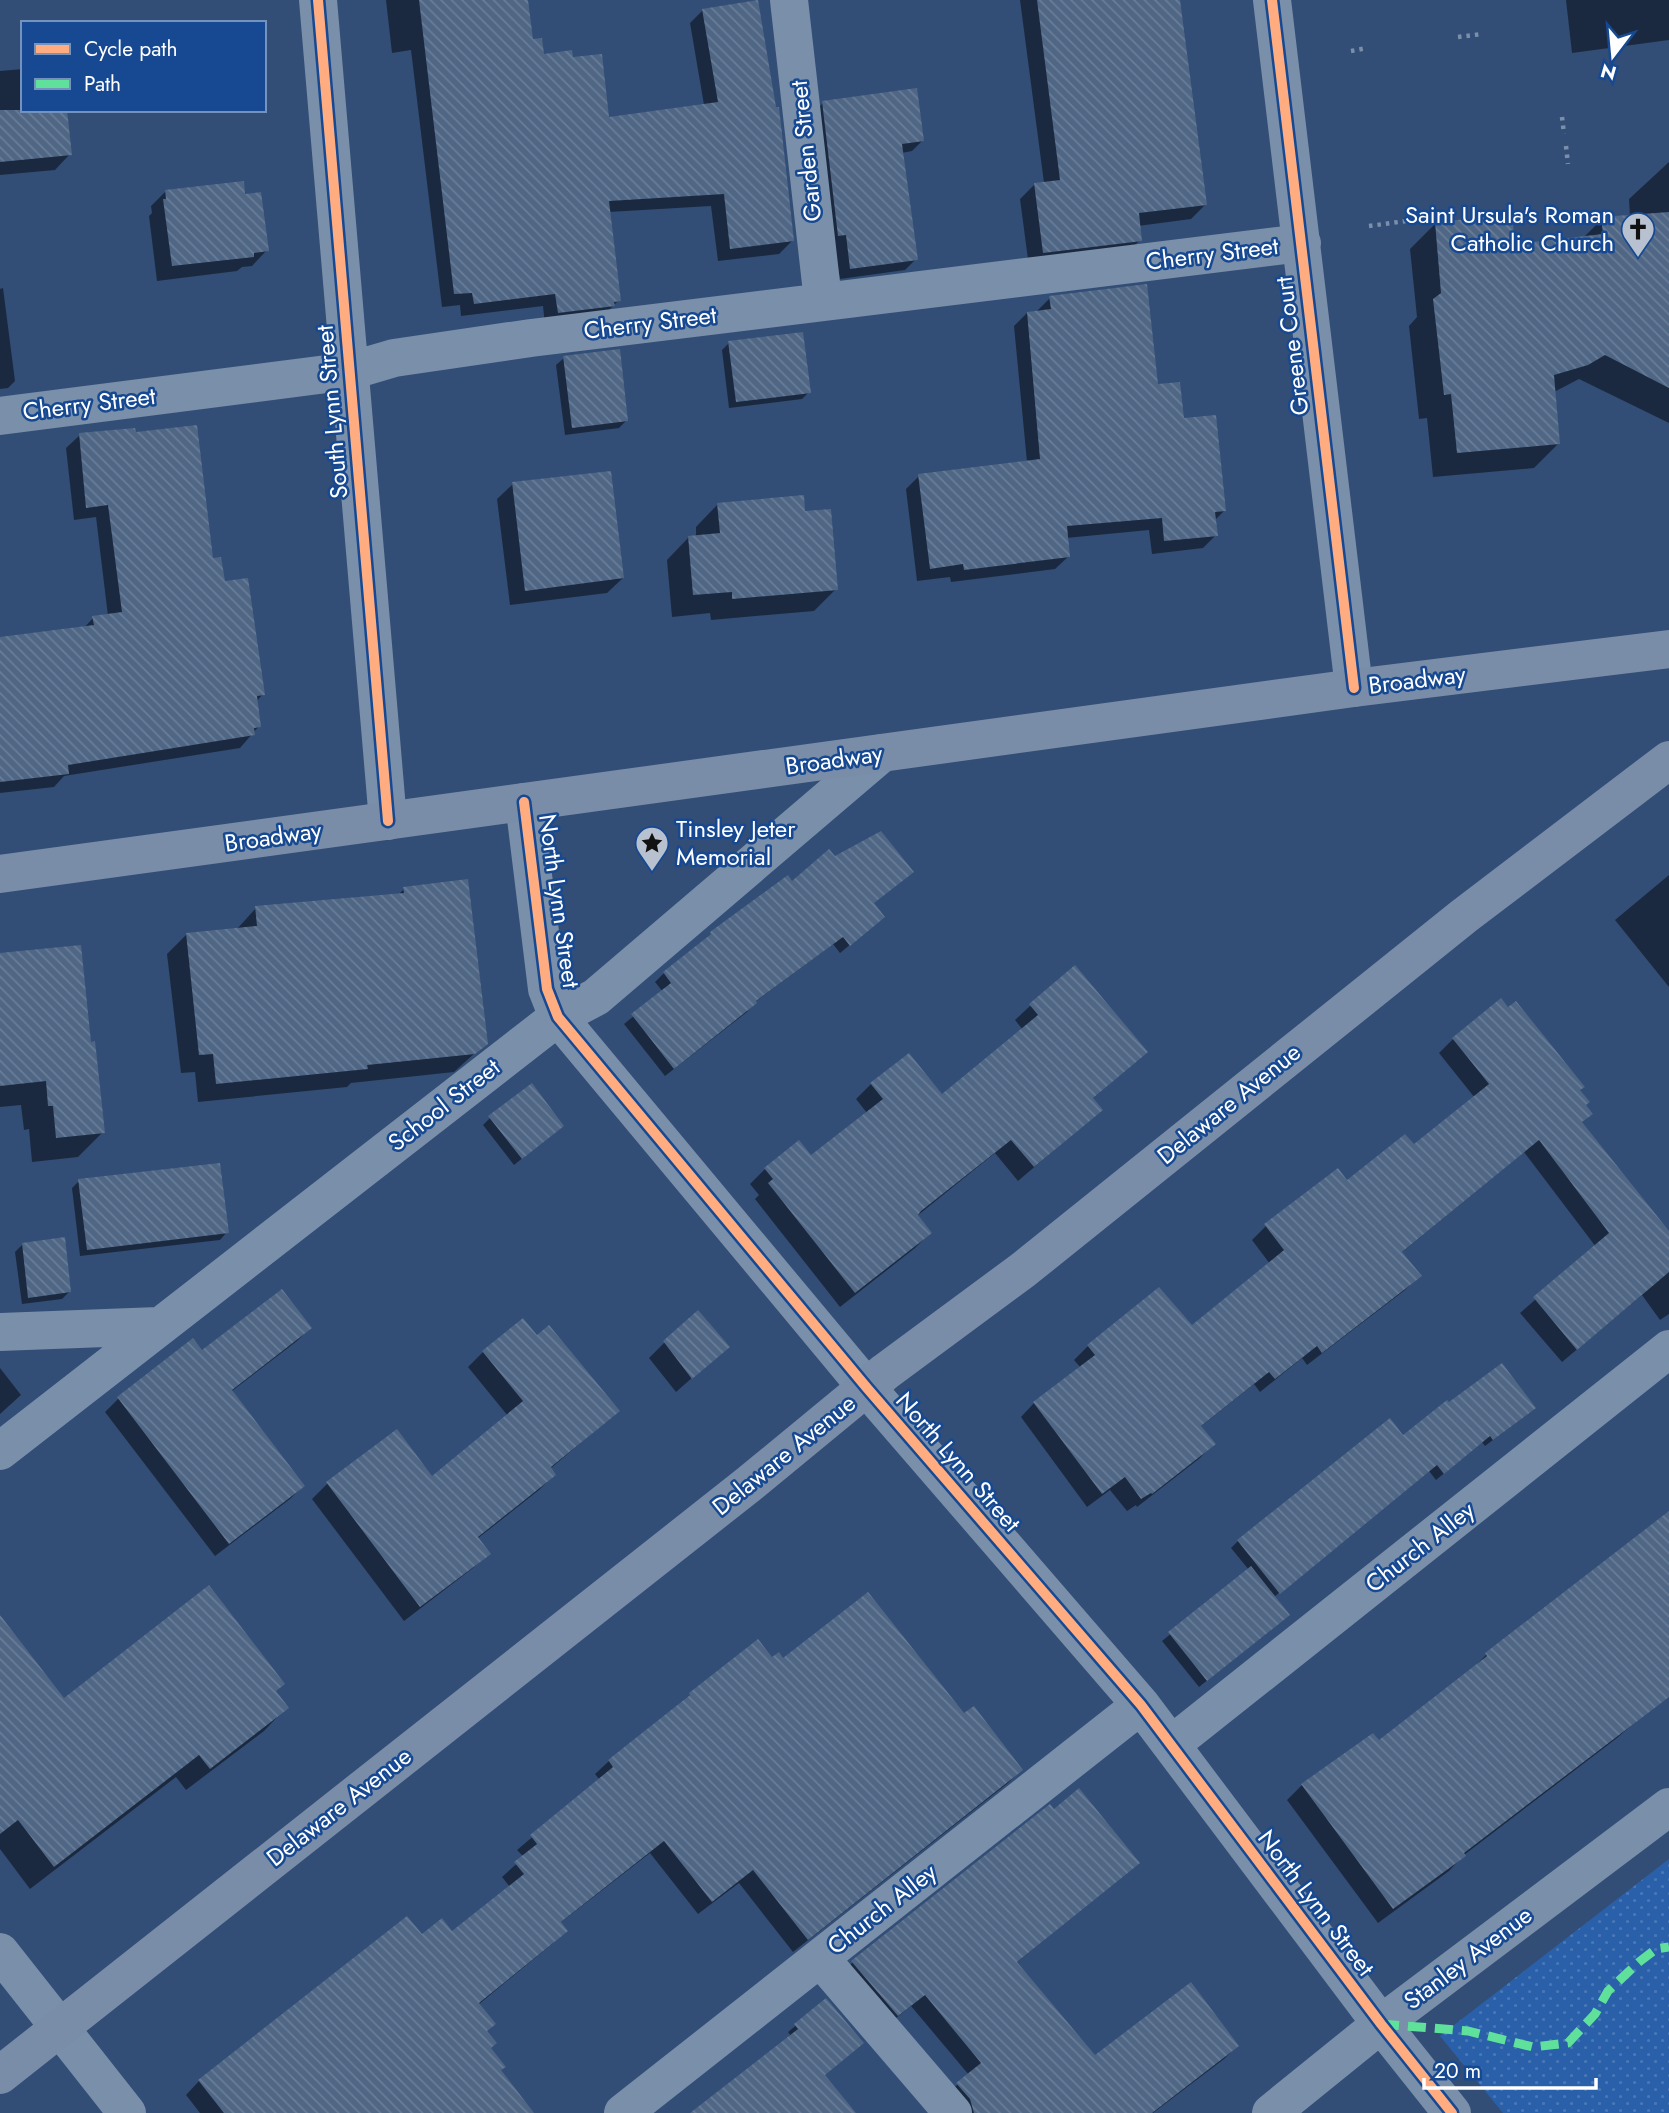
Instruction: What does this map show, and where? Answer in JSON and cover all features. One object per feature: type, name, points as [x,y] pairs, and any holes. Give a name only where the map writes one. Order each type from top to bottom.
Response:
[{"type":"main road","name":"Broadway","points":[[0,874],[1354,688],[1669,649]]},
{"type":"main road","name":"Delaware Avenue","points":[[0,2075],[749,1484],[885,1372],[1023,1270],[1464,916],[1669,760]]},
{"type":"street","name":"South Lynn Street","points":[[318,0],[387,821]]},
{"type":"street","name":"Garden Street","points":[[789,0],[823,301]]},
{"type":"street","name":"Greene Court","points":[[1272,0],[1354,688]]},
{"type":"street","name":"Cherry Street","points":[[0,416],[350,371],[394,358],[823,301],[1301,243]]},
{"type":"street","name":"School Street","points":[[0,1451],[558,1017],[596,997],[882,753]]},
{"type":"street","name":"North Lynn Street","points":[[524,802],[547,989],[558,1017],[867,1388],[1141,1705],[1381,2024],[1452,2113]]},
{"type":"street","points":[[0,1332],[158,1326]]},
{"type":"street","name":"Church Alley","points":[[1172,1744],[1669,1349]]},
{"type":"street","name":"Church Alley","points":[[623,2113],[1141,1705]]},
{"type":"street","name":"Stanley Avenue","points":[[1271,2113],[1381,2024],[1669,1807]]},
{"type":"street","points":[[0,1952],[127,2113]]},
{"type":"street","points":[[820,1958],[953,2113]]},
{"type":"path","points":[[1458,37],[1482,34]]},
{"type":"path","points":[[1351,51],[1367,48]]},
{"type":"path","points":[[1562,117],[1564,134]]},
{"type":"path","points":[[1566,146],[1568,164]]},
{"type":"path","points":[[1369,226],[1406,221]]},
{"type":"shaded area","points":[[1669,1859],[1669,2113],[1503,2113],[1440,2036]]},
{"type":"building","points":[[419,0],[528,0],[533,39],[542,38],[544,54],[572,50],[573,57],[602,54],[609,117],[718,102],[702,9],[758,0],[776,107],[779,107],[794,241],[730,249],[724,194],[609,201],[621,301],[614,302],[615,306],[558,313],[555,294],[474,304],[472,293],[454,294]]},
{"type":"building","points":[[1037,0],[1180,0],[1207,205],[1139,213],[1142,241],[1043,253],[1034,183],[1060,180]]},
{"type":"building","points":[[917,88],[924,141],[902,144],[918,260],[850,269],[846,235],[838,236],[822,101]]},
{"type":"building","points":[[0,110],[67,112],[72,155],[0,162]]},
{"type":"building","points":[[244,181],[245,194],[261,192],[269,251],[254,253],[254,257],[172,266],[163,199],[166,199],[165,190]]},
{"type":"building","points":[[1669,212],[1669,388],[1605,355],[1588,365],[1554,375],[1560,444],[1457,453],[1451,394],[1444,395],[1433,299],[1441,293],[1435,222],[1512,215],[1515,244],[1603,234],[1601,217]]},
{"type":"building","points":[[1147,284],[1158,384],[1180,382],[1184,418],[1216,415],[1226,511],[1215,512],[1218,536],[1164,541],[1162,518],[1067,526],[1070,557],[964,570],[963,564],[930,569],[918,474],[1040,459],[1027,312],[1051,309],[1049,296]]},
{"type":"building","points":[[803,332],[811,393],[736,402],[728,341]]},
{"type":"building","points":[[620,349],[628,421],[572,428],[563,356]]},
{"type":"building","points":[[197,425],[213,558],[221,557],[225,581],[248,578],[265,695],[257,696],[261,727],[254,728],[255,735],[68,765],[69,774],[0,782],[0,637],[94,625],[92,616],[122,612],[108,505],[86,508],[79,433],[135,428],[136,432]]},
{"type":"building","points":[[611,471],[624,578],[525,591],[512,482]]},
{"type":"building","points":[[804,495],[805,511],[831,509],[838,590],[732,599],[732,592],[693,595],[688,536],[720,533],[717,503]]},
{"type":"building","points":[[881,831],[914,872],[874,903],[885,917],[850,946],[843,937],[756,1001],[757,1003],[674,1069],[631,1014],[671,983],[663,972],[711,934],[710,932],[788,875],[792,881],[829,849],[835,856]]},
{"type":"building","points":[[468,879],[488,1044],[475,1054],[367,1065],[368,1069],[216,1084],[213,1054],[199,1055],[186,933],[257,926],[255,906],[404,893],[403,887]]},
{"type":"building","points":[[81,945],[91,1042],[95,1041],[105,1133],[56,1138],[53,1106],[48,1106],[46,1081],[0,1086],[0,953]]},
{"type":"building","points":[[1075,965],[1148,1052],[1093,1098],[1103,1110],[1034,1167],[1011,1140],[921,1211],[918,1215],[932,1233],[855,1293],[768,1183],[773,1179],[764,1168],[799,1140],[811,1155],[883,1099],[870,1083],[909,1053],[942,1094],[1038,1015],[1029,1004]]},
{"type":"building","points":[[1501,998],[1508,1007],[1516,1001],[1585,1087],[1580,1090],[1590,1102],[1586,1105],[1593,1114],[1582,1122],[1669,1231],[1669,1272],[1577,1350],[1533,1297],[1609,1233],[1539,1140],[1402,1252],[1422,1276],[1322,1353],[1317,1346],[1275,1379],[1269,1372],[1201,1426],[1216,1444],[1152,1494],[1141,1499],[1125,1477],[1102,1494],[1033,1402],[1095,1355],[1087,1345],[1159,1287],[1192,1325],[1284,1250],[1264,1224],[1338,1168],[1347,1180],[1405,1134],[1414,1144],[1489,1084],[1452,1038]]},
{"type":"building","points":[[532,1083],[564,1126],[522,1159],[488,1116]]},
{"type":"building","points":[[220,1163],[229,1233],[87,1250],[78,1179]]},
{"type":"building","points":[[65,1237],[71,1292],[28,1298],[22,1243]]},
{"type":"building","points":[[282,1289],[312,1328],[232,1390],[305,1486],[229,1544],[117,1397],[193,1338],[202,1350]]},
{"type":"building","points":[[698,1310],[730,1347],[692,1379],[663,1341]]},
{"type":"building","points":[[523,1318],[537,1335],[549,1325],[620,1411],[551,1467],[556,1475],[478,1537],[491,1554],[420,1607],[326,1482],[397,1429],[432,1476],[523,1401],[482,1351]]},
{"type":"building","points":[[1502,1363],[1536,1408],[1493,1440],[1490,1436],[1444,1474],[1437,1465],[1280,1594],[1237,1540],[1390,1418],[1403,1435],[1447,1400],[1449,1402]]},
{"type":"building","points":[[1669,1511],[1669,1697],[1464,1853],[1466,1856],[1393,1909],[1301,1784],[1373,1733],[1379,1740],[1487,1656],[1485,1653]]},
{"type":"building","points":[[1251,1566],[1290,1615],[1207,1681],[1168,1632]]},
{"type":"building","points":[[209,1585],[285,1684],[276,1691],[289,1708],[210,1769],[199,1755],[54,1867],[18,1820],[0,1834],[0,1615],[64,1698]]},
{"type":"building","points":[[868,1592],[964,1713],[974,1706],[1023,1770],[808,1940],[753,1870],[712,1902],[664,1841],[561,1922],[568,1931],[479,2003],[496,2024],[487,2031],[497,2043],[491,2048],[506,2067],[501,2070],[534,2113],[224,2113],[198,2080],[407,1916],[422,1934],[442,1918],[452,1931],[524,1874],[514,1862],[537,1844],[530,1835],[613,1767],[608,1760],[690,1695],[689,1693],[758,1639],[772,1657],[779,1652],[783,1658]]},
{"type":"building","points":[[1079,1788],[1140,1863],[1017,1962],[1095,2055],[1191,1982],[1239,2046],[1152,2113],[974,2113],[970,2099],[956,2083],[981,2063],[925,1995],[898,2016],[851,1961],[1050,1804],[1054,1809]]},
{"type":"building","points":[[826,1998],[864,2043],[825,2075],[856,2113],[690,2113],[798,2029],[794,2024]]},
{"type":"marked path","points":[[1381,2024],[1468,2031],[1533,2047],[1568,2043],[1595,2014],[1608,1991],[1656,1949],[1669,1947]]},
{"type":"cycle path","points":[[318,0],[388,821]]},
{"type":"cycle path","points":[[1272,0],[1354,688]]},
{"type":"cycle path","points":[[524,802],[547,989],[558,1017],[867,1388],[1141,1705],[1381,2024],[1452,2113]]},
{"type":"place","name":"Saint Ursula's Roman Catholic Church","points":[[1638,259]]},
{"type":"place","name":"Tinsley Jeter Memorial","points":[[652,873]]}]
